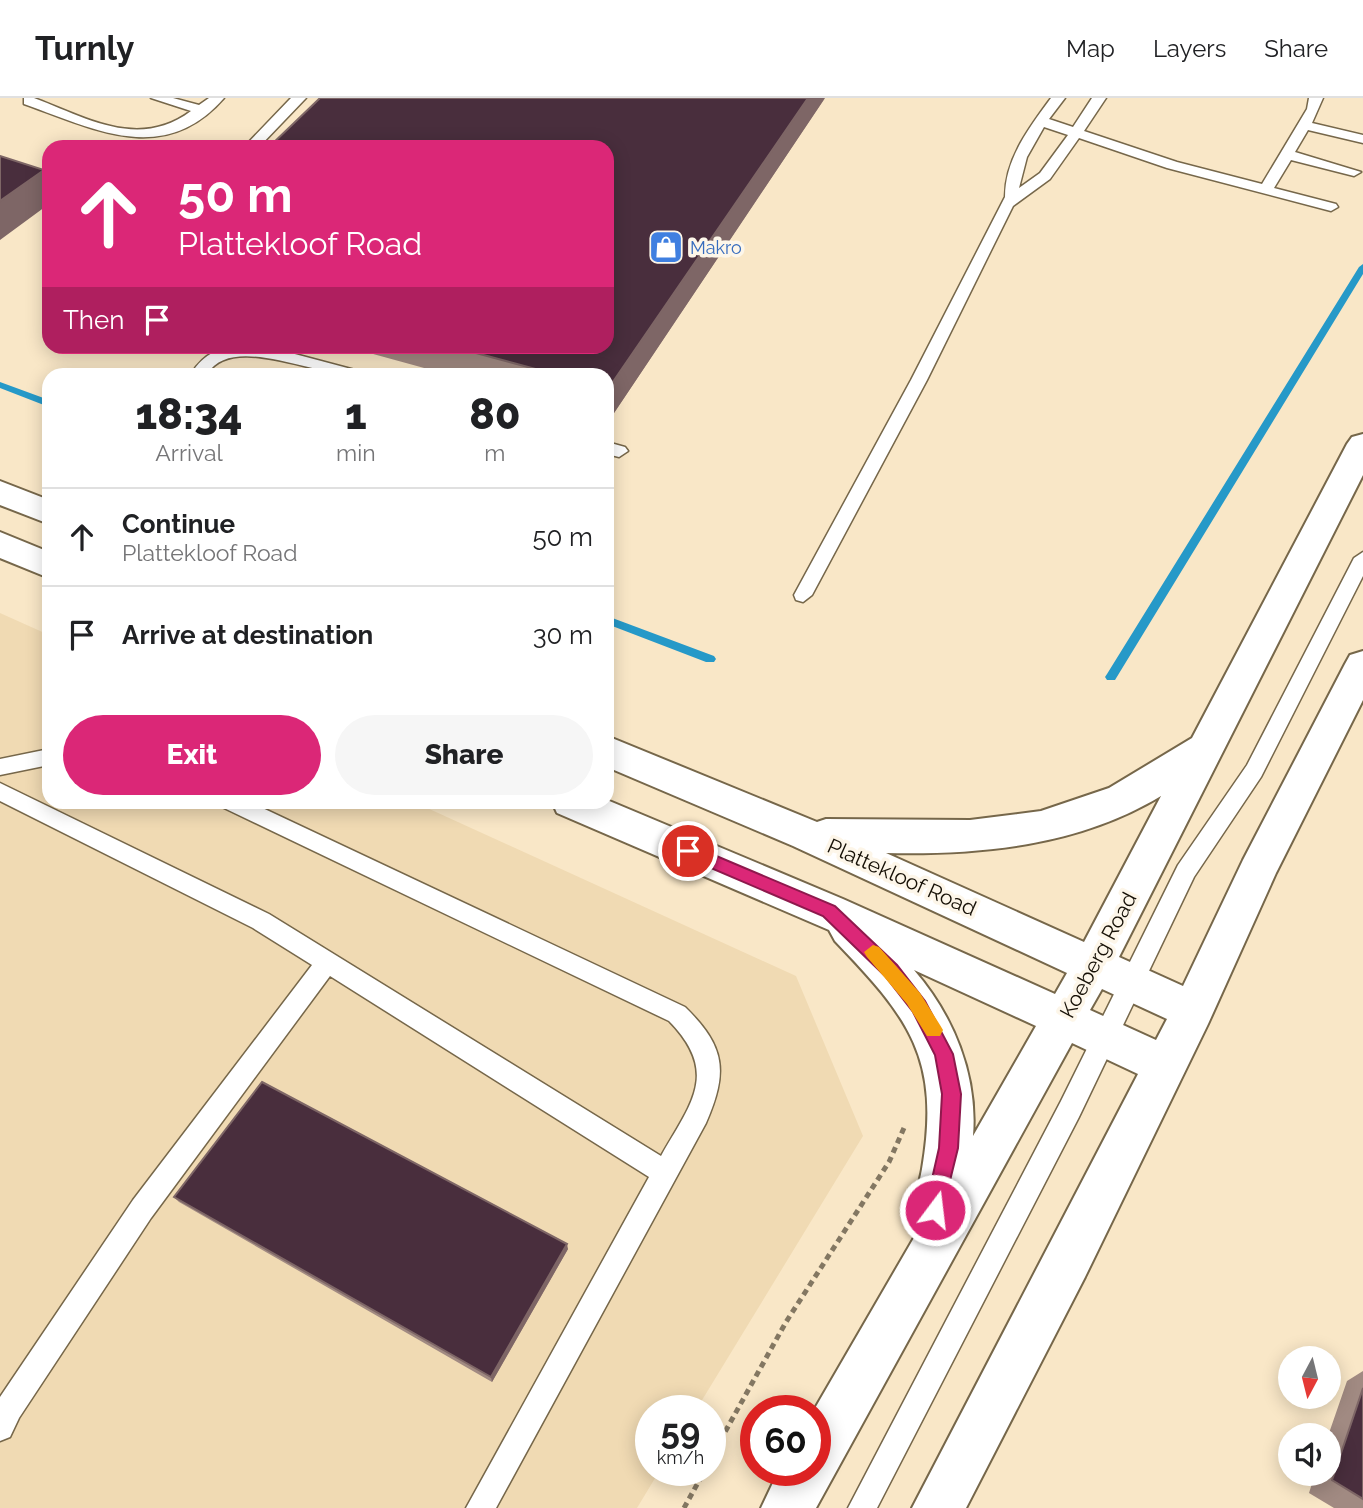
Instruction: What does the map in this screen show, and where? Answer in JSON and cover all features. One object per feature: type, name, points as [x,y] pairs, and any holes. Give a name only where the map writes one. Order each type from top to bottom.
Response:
[{"type":"main road","name":"Koeberg Road","points":[[831,1430],[1094,964],[1363,443]]},
{"type":"main road","points":[[0,492],[42,510]]},
{"type":"main road","points":[[0,544],[42,563]]},
{"type":"main road","points":[[938,1508],[1068,1260],[1193,1011],[1257,872],[1363,664]]},
{"type":"main road","points":[[807,835],[948,837],[1042,827],[1111,805],[1148,786],[1204,748]]},
{"type":"main road","name":"Plattekloof Road","points":[[614,754],[807,835],[1193,1011]]},
{"type":"main road","points":[[588,809],[829,911],[1105,1035],[1165,1065]]},
{"type":"main road","points":[[829,911],[891,971],[914,998],[937,1037],[948,1074],[952,1126],[946,1165],[912,1282]]},
{"type":"main road","points":[[787,1508],[799,1486]]},
{"type":"lane","points":[[158,98],[201,110]]},
{"type":"lane","points":[[29,102],[134,134],[163,132],[217,98]]},
{"type":"lane","points":[[258,140],[299,98]]},
{"type":"lane","points":[[803,595],[919,380],[1012,197],[1013,174],[1041,121],[1058,98]]},
{"type":"lane","points":[[1012,197],[1027,191],[1043,178],[1078,132],[1080,124],[1099,98]]},
{"type":"lane","points":[[1266,189],[1314,109],[1316,98]]},
{"type":"lane","points":[[1041,121],[1172,166],[1331,207]]},
{"type":"lane","points":[[1304,125],[1363,139]]},
{"type":"lane","points":[[1286,154],[1354,172]]},
{"type":"lane","points":[[202,368],[204,362],[217,354]]},
{"type":"lane","points":[[271,354],[326,368]]},
{"type":"lane","points":[[862,1508],[990,1264],[1186,871],[1254,771],[1363,558]]},
{"type":"lane","points":[[0,766],[42,758]]},
{"type":"lane","points":[[0,791],[194,885],[261,921],[665,1173]]},
{"type":"lane","points":[[245,809],[677,1014],[698,1033],[708,1051],[710,1081],[697,1115],[480,1508]]},
{"type":"lane","points":[[0,1427],[9,1408],[142,1209],[327,962]]},
{"type":"path","points":[[726,1430],[786,1322],[889,1163],[908,1120]]},
{"type":"path","points":[[684,1508],[696,1486]]},
{"type":"shaded area","points":[[0,613],[42,632],[42,809],[429,809],[796,976],[863,1136],[705,1395],[635,1395],[635,1486],[650,1486],[637,1508],[0,1508]]},
{"type":"building","name":"Makro","points":[[320,98],[808,98],[614,380],[614,368],[532,368],[480,354],[614,354],[614,140],[276,140]]},
{"type":"building","points":[[0,156],[42,169],[42,171],[0,201]]},
{"type":"building","points":[[262,1082],[567,1244],[491,1377],[174,1197]]},
{"type":"building","points":[[1363,1388],[1363,1499],[1341,1486],[1341,1453]]},
{"type":"waterway","points":[[1111,677],[1363,267]]},
{"type":"waterway","points":[[0,385],[42,401]]},
{"type":"waterway","points":[[614,623],[710,659]]},
{"type":"slow traffic","points":[[873,952],[914,998],[934,1030]]},
{"type":"place","name":"Makro","points":[[666,247]]},
{"type":"route","points":[[688,851],[829,911],[891,971],[914,998],[932,1027],[944,1054],[951,1094],[952,1126],[949,1148],[935,1210]]}]
